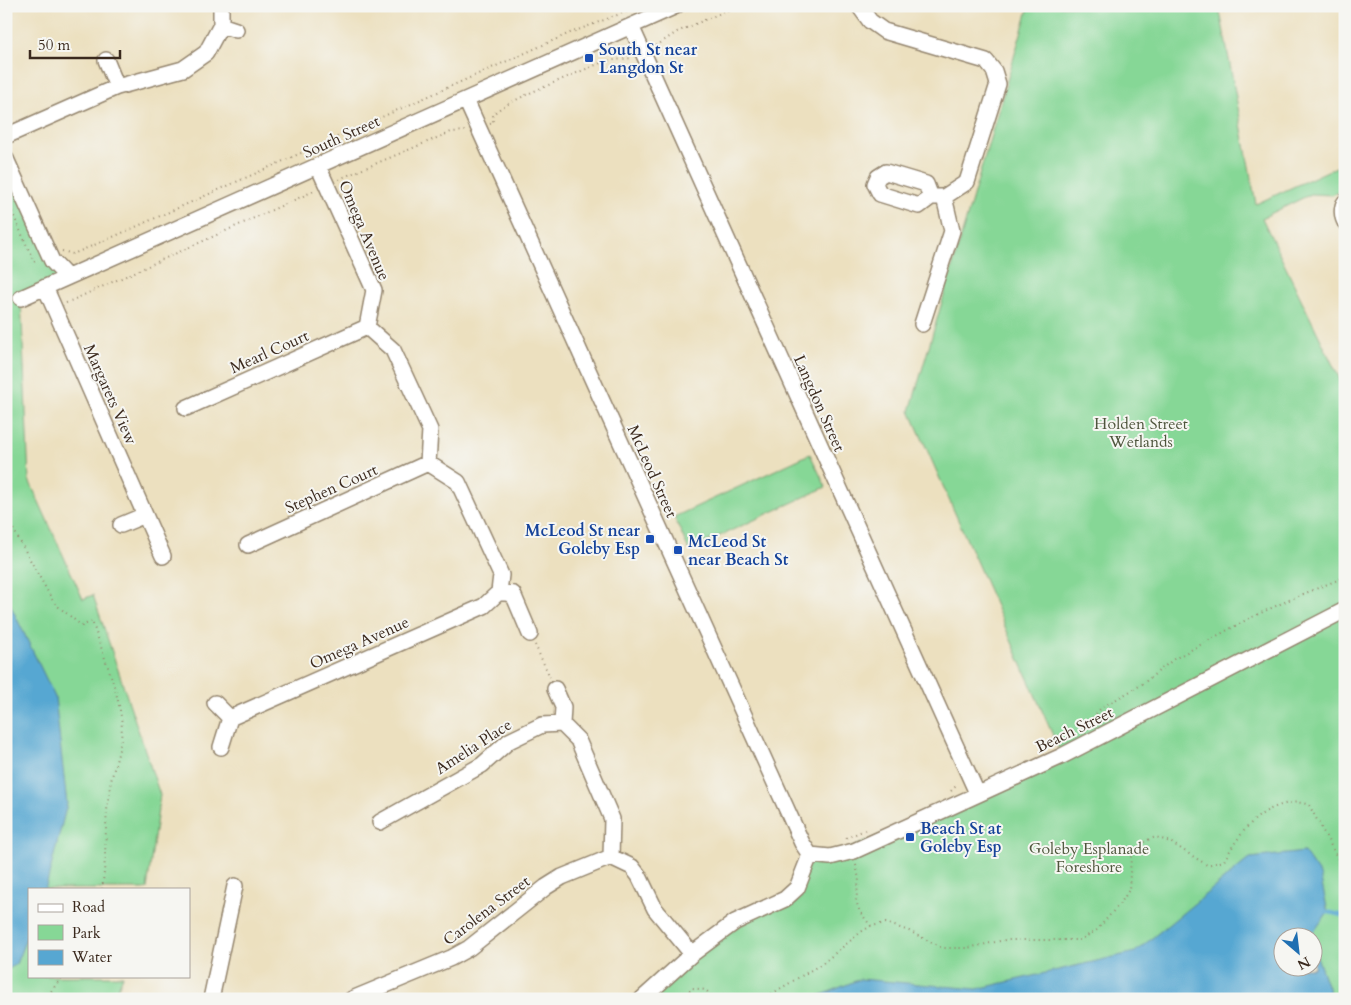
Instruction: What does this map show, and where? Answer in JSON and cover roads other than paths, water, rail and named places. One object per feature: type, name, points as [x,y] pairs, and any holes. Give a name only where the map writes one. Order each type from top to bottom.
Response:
[{"type":"street","points":[[6,136],[117,86],[183,70],[206,53],[221,25],[221,6]]},
{"type":"street","name":"South Street","points":[[21,298],[676,6]]},
{"type":"street","points":[[859,6],[870,21],[884,30],[986,61],[994,71],[998,84],[967,182],[938,197],[952,230],[922,324]]},
{"type":"street","points":[[221,25],[236,30]]},
{"type":"street","name":"Langdon Street","points":[[631,26],[977,793]]},
{"type":"street","points":[[106,60],[117,86]]},
{"type":"street","name":"McLeod Street","points":[[466,100],[802,843],[810,855]]},
{"type":"street","points":[[6,159],[52,262],[67,277]]},
{"type":"street","name":"Omega Avenue","points":[[318,166],[374,290],[366,326]]},
{"type":"street","points":[[1345,202],[1342,217],[1345,222]]},
{"type":"street","name":"Margarets View","points":[[45,287],[163,556]]},
{"type":"street","points":[[366,326],[393,350],[430,430],[428,463],[458,482],[501,575],[499,592],[513,594],[530,634]]},
{"type":"street","name":"Mearl Court","points":[[186,408],[366,326]]},
{"type":"street","name":"Stephen Court","points":[[248,545],[428,463]]},
{"type":"street","points":[[121,525],[145,515]]},
{"type":"street","name":"Omega Avenue","points":[[230,718],[484,606],[499,592]]},
{"type":"street","name":"Beach Street","points":[[810,855],[830,857],[850,845],[1062,756],[1345,610]]},
{"type":"street","points":[[555,689],[562,707],[562,724],[578,740],[612,819],[611,856],[632,867],[639,876],[655,909],[692,954]]},
{"type":"street","points":[[215,703],[230,718],[221,747]]},
{"type":"street","name":"Amelia Place","points":[[380,822],[482,765],[509,741],[542,725],[562,724]]},
{"type":"street","points":[[642,999],[692,954],[735,922],[785,899],[798,888],[810,855]]},
{"type":"street","name":"Carolena Street","points":[[352,999],[451,958],[469,948],[546,887],[562,877],[611,856]]},
{"type":"street","points":[[211,999],[235,886]]},
{"type":"water","points":[[6,596],[55,697],[67,804],[45,888],[28,888],[28,934],[16,964],[6,971]]},
{"type":"water","points":[[1304,852],[1320,875],[1328,912],[1316,928],[1274,928],[1274,978],[1324,978],[1324,976],[1332,999],[812,999],[860,979],[977,989],[1135,952],[1250,858]]},
{"type":"waterway","points":[[1328,912],[1345,916]]},
{"type":"place","name":"South St near Langdon St","points":[[589,58]]},
{"type":"place","name":"McLeod St near Goleby Esp","points":[[650,539]]},
{"type":"place","name":"McLeod St near Beach St","points":[[678,550]]},
{"type":"place","name":"Beach St at Goleby Esp","points":[[910,837]]},
{"type":"park label","name":"Holden Street Wetlands","points":[[1141,432]]},
{"type":"park label","name":"Goleby Esplanade Foreshore","points":[[1089,857]]}]
